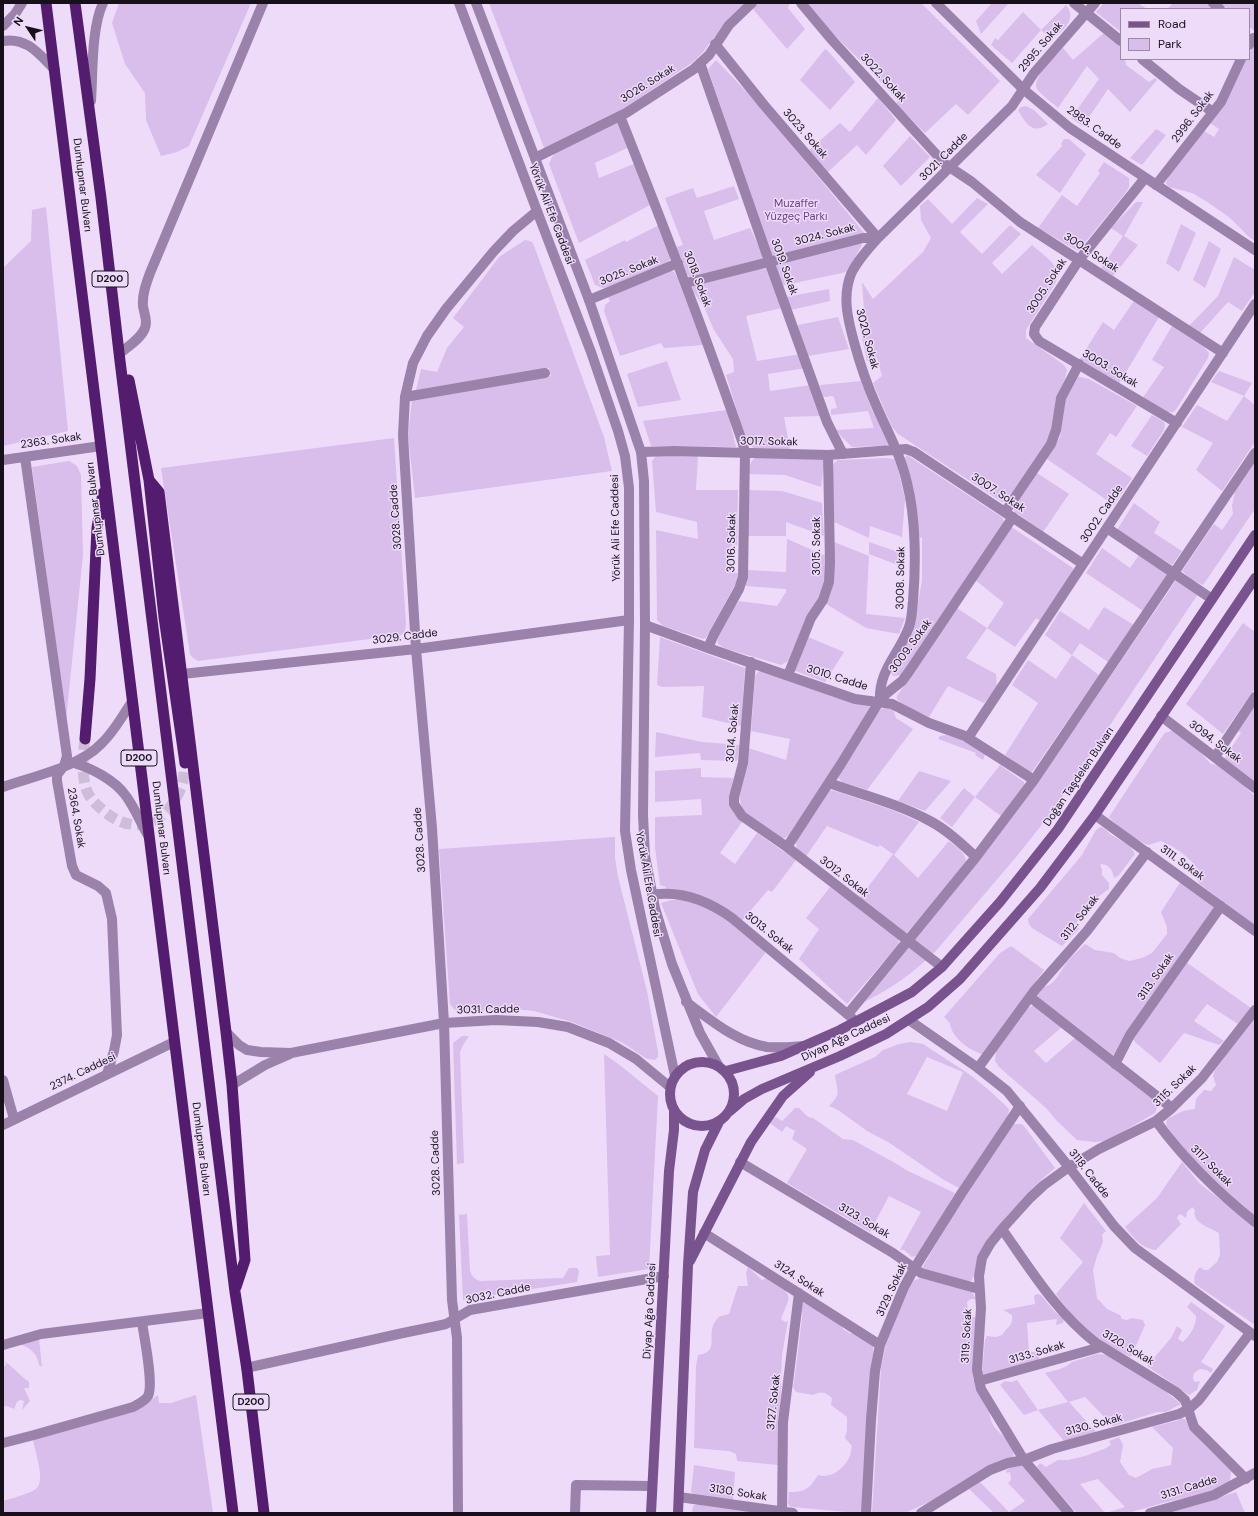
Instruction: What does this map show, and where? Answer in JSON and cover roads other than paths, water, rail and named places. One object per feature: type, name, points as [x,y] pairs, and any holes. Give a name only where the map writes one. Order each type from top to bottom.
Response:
[{"type":"highway","name":"Dumlupınar Bulvarı","points":[[46,3],[233,1513]]},
{"type":"highway","name":"Dumlupınar Bulvarı","points":[[75,3],[235,1292],[264,1513]]},
{"type":"highway","points":[[119,358],[127,372],[149,480],[164,617],[185,763]]},
{"type":"highway","name":"Dumlupınar Bulvarı","points":[[149,480],[159,492],[232,1086],[245,1260],[235,1292]]},
{"type":"highway","points":[[85,739],[90,679],[97,528],[106,481]]},
{"type":"main road","name":"Doğan Taşdelen Bulvarı","points":[[890,1004],[912,992],[942,967],[996,907],[1058,829],[1255,535]]},
{"type":"main road","points":[[909,1020],[960,980],[1035,894],[1095,815],[1255,578]]},
{"type":"main road","name":"Diyap Ağa Caddesi","points":[[651,1513],[669,1171],[674,1130],[674,1110],[670,1099],[670,1087],[674,1076],[689,1064],[699,1061],[709,1062],[722,1068],[781,1056],[808,1045],[890,1004]]},
{"type":"main road","name":"Diyap Ağa Caddesi","points":[[678,1513],[688,1265],[693,1192],[705,1150],[719,1122],[744,1100],[762,1089],[862,1046],[909,1020]]},
{"type":"main road","points":[[688,1265],[740,1162],[759,1129],[783,1096],[817,1066]]},
{"type":"main road","points":[[722,1068],[732,1080],[735,1090],[734,1101],[730,1111]]},
{"type":"main road","points":[[674,1110],[679,1117],[694,1126],[707,1126],[719,1122]]},
{"type":"street","points":[[3,26],[15,14],[22,3]]},
{"type":"street","points":[[90,117],[95,41],[100,9],[104,3]]},
{"type":"street","points":[[119,358],[141,335],[145,328],[146,321],[143,308],[143,299],[150,273],[263,3]]},
{"type":"street","name":"Yörük Ali Efe Caddesi","points":[[459,3],[536,211],[591,352],[625,456],[629,488],[629,620],[625,831],[631,870],[674,1076]]},
{"type":"street","name":"Yörük Ali Efe Caddesi","points":[[476,3],[589,300],[641,452],[644,481],[645,625],[643,835],[646,868],[666,945],[686,1002],[700,1034],[722,1068]]},
{"type":"street","name":"3026. Sokak","points":[[535,158],[620,116],[687,74],[709,54],[729,25],[752,3]]},
{"type":"street","name":"3022. Sokak","points":[[801,3],[832,40],[950,168]]},
{"type":"street","name":"2983. Cadde","points":[[936,3],[1023,89],[1079,134],[1255,250]]},
{"type":"street","points":[[1074,3],[1120,40]]},
{"type":"street","name":"2995. Sokak","points":[[1023,89],[1034,73],[1095,3]]},
{"type":"street","points":[[3,41],[17,40],[26,43],[55,70]]},
{"type":"street","name":"3023. Sokak","points":[[715,44],[764,105],[878,238]]},
{"type":"street","points":[[1143,60],[1179,88],[1214,112]]},
{"type":"street","name":"2996. Sokak","points":[[1156,185],[1221,102],[1241,60]]},
{"type":"street","name":"3019. Sokak","points":[[700,63],[827,422],[843,454]]},
{"type":"street","name":"3021. Cadde","points":[[878,238],[1012,106],[1023,89]]},
{"type":"street","name":"3018. Sokak","points":[[620,116],[686,283],[718,371],[745,453]]},
{"type":"street","name":"3004. Sokak","points":[[950,168],[985,192],[1020,222],[1223,353]]},
{"type":"street","name":"3005. Sokak","points":[[1034,334],[1035,328],[1078,260],[1145,178]]},
{"type":"street","name":"3028. Cadde","points":[[458,1513],[458,1338],[452,1300],[444,1024],[432,828],[416,649],[402,435],[405,397],[413,363],[427,336],[446,309],[503,241],[536,211]]},
{"type":"street","name":"3024. Sokak","points":[[686,283],[863,238],[878,238]]},
{"type":"street","name":"3020. Sokak","points":[[878,238],[864,254],[851,274],[847,294],[847,313],[865,376],[876,406],[897,449]]},
{"type":"street","name":"3025. Sokak","points":[[589,300],[678,263]]},
{"type":"street","name":"3002. Cadde","points":[[968,738],[1255,304]]},
{"type":"street","name":"3003. Sokak","points":[[1034,334],[1039,340],[1177,423]]},
{"type":"street","name":"3009. Sokak","points":[[787,847],[880,702],[886,694],[902,681],[908,673],[1009,514],[1051,444],[1056,430],[1061,398],[1079,364]]},
{"type":"street","points":[[405,397],[545,373]]},
{"type":"street","name":"2363. Sokak","points":[[3,460],[101,446]]},
{"type":"street","name":"3017. Sokak","points":[[625,456],[641,452],[674,451],[828,455],[897,449]]},
{"type":"street","name":"3007. Sokak","points":[[897,449],[906,449],[914,452],[1083,564]]},
{"type":"street","name":"3008. Sokak","points":[[880,702],[879,690],[882,679],[910,626],[914,586],[913,523],[908,484],[897,449]]},
{"type":"street","name":"3016. Sokak","points":[[708,648],[714,634],[739,589],[743,577],[745,453]]},
{"type":"street","points":[[848,1014],[976,857],[1034,780],[1255,453]]},
{"type":"street","name":"3015. Sokak","points":[[788,675],[811,618],[823,600],[829,582],[828,455]]},
{"type":"street","name":"2364. Sokak","points":[[25,457],[69,765],[57,774],[57,781],[72,866],[76,875],[98,886],[106,893],[112,919],[117,1035],[114,1052],[107,1074]]},
{"type":"street","points":[[1107,528],[1212,599]]},
{"type":"street","name":"3029. Cadde","points":[[182,674],[416,649],[629,620]]},
{"type":"street","name":"3010. Cadde","points":[[645,625],[855,698],[892,704],[929,723],[968,738],[1034,780]]},
{"type":"street","name":"3014. Sokak","points":[[734,804],[734,797],[743,763],[751,662]]},
{"type":"street","points":[[1215,757],[1255,697]]},
{"type":"street","points":[[3,787],[69,765],[89,755],[102,744],[132,702]]},
{"type":"street","name":"3094. Sokak","points":[[1161,716],[1255,788]]},
{"type":"street","points":[[69,765],[87,767],[120,789],[126,796],[149,838]]},
{"type":"street","points":[[829,783],[908,811],[930,821],[945,830],[976,857]]},
{"type":"street","name":"3012. Sokak","points":[[734,804],[742,816],[787,847],[942,967]]},
{"type":"street","name":"3111. Sokak","points":[[1095,815],[1255,931]]},
{"type":"street","name":"3112. Sokak","points":[[978,1068],[1030,997],[1087,931],[1147,852]]},
{"type":"street","name":"3013. Sokak","points":[[652,895],[668,893],[699,899],[732,918],[856,1022]]},
{"type":"street","name":"3113. Sokak","points":[[1116,1064],[1130,1035],[1221,906]]},
{"type":"street","points":[[1030,997],[1172,1108]]},
{"type":"street","points":[[686,1002],[725,1030],[748,1041],[768,1047],[780,1048],[808,1045]]},
{"type":"street","name":"3115. Sokak","points":[[1069,1167],[1099,1149],[1156,1120],[1172,1108],[1202,1078],[1255,1010]]},
{"type":"street","name":"3031. Cadde","points":[[226,1032],[239,1045],[247,1050],[291,1053],[444,1024],[496,1020],[538,1022],[568,1027],[623,1050],[648,1068],[670,1087]]},
{"type":"street","name":"3118. Cadde","points":[[909,1020],[1007,1090],[1124,1237],[1135,1248],[1253,1335]]},
{"type":"street","name":"2374. Caddesi","points":[[3,1124],[174,1042]]},
{"type":"street","name":"3031. Cadde","points":[[232,1086],[265,1065],[291,1053]]},
{"type":"street","points":[[3,1080],[14,1119]]},
{"type":"street","name":"3129. Sokak","points":[[866,1513],[875,1371],[880,1345],[904,1287],[961,1194],[1020,1106]]},
{"type":"street","name":"3117. Sokak","points":[[1156,1120],[1176,1148],[1206,1179],[1230,1202],[1255,1222]]},
{"type":"street","name":"3123. Sokak","points":[[740,1162],[897,1255],[914,1270],[929,1276],[979,1289]]},
{"type":"street","name":"3119. Sokak","points":[[1069,1167],[1044,1185],[1030,1198],[1002,1229],[990,1244],[982,1258],[979,1276],[981,1308],[977,1370],[981,1389],[1024,1460],[1069,1513]]},
{"type":"street","name":"3120. Sokak","points":[[1002,1229],[1036,1279],[1083,1334],[1101,1347],[1176,1392],[1185,1400],[1194,1426],[1251,1476]]},
{"type":"street","name":"3124. Sokak","points":[[704,1233],[880,1345]]},
{"type":"street","name":"3032. Cadde","points":[[246,1368],[437,1326],[455,1319],[470,1310],[664,1276]]},
{"type":"street","name":"3127. Sokak","points":[[782,1513],[783,1422],[799,1293]]},
{"type":"street","points":[[3,1345],[41,1334],[208,1313]]},
{"type":"street","points":[[3,1443],[133,1407],[142,1402],[148,1396],[151,1383],[142,1322]]},
{"type":"street","name":"3130. Sokak","points":[[921,1513],[990,1470],[1008,1462],[1024,1460],[1052,1449],[1179,1414],[1199,1400],[1253,1335]]},
{"type":"street","name":"3133. Sokak","points":[[979,1381],[1101,1347]]},
{"type":"street","name":"3131. Cadde","points":[[1150,1513],[1214,1495],[1251,1476]]},
{"type":"street","points":[[575,1513],[576,1485],[652,1486]]},
{"type":"street","name":"3130. Sokak","points":[[679,1497],[782,1513],[793,1513]]},
{"type":"tunnel","points":[[85,739],[83,772],[88,794],[96,804],[109,815],[120,821],[131,824],[151,822],[168,810],[181,787],[184,777],[185,763]]},
{"type":"park label","name":"Muzaffer Yüzgeç Parkı","points":[[796,210]]}]
